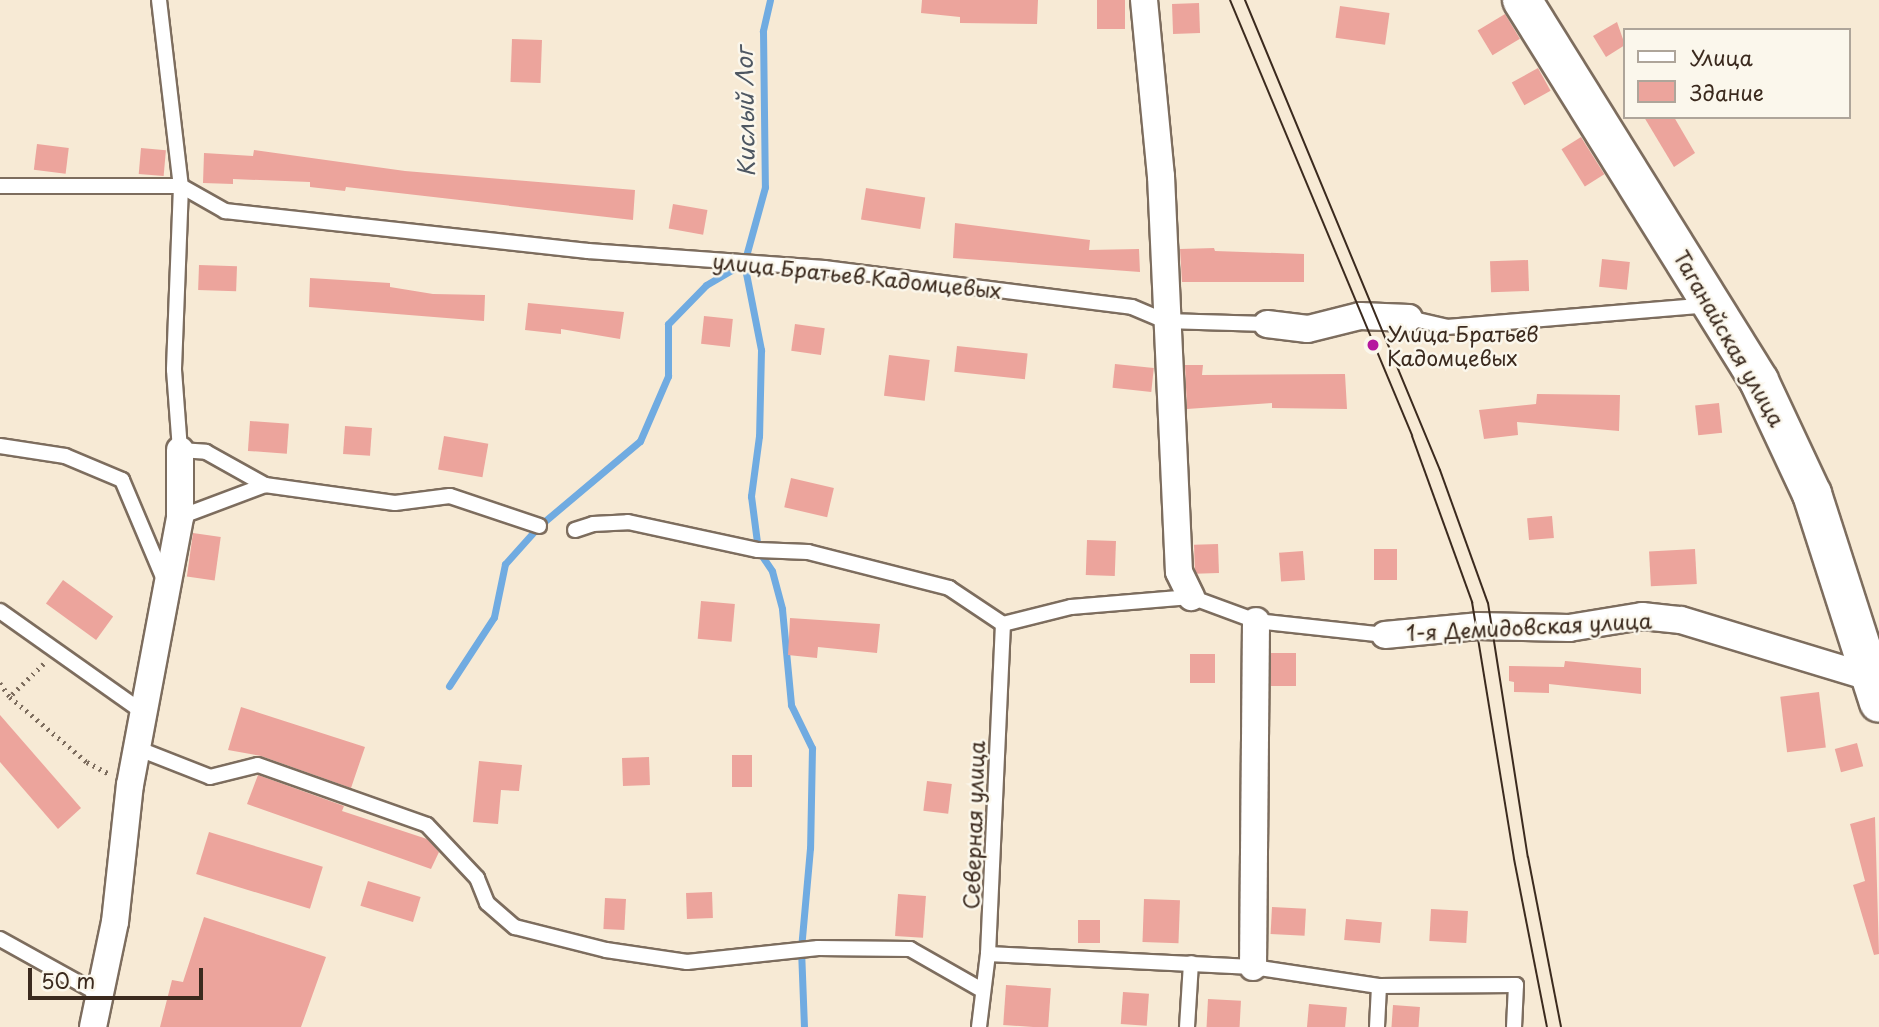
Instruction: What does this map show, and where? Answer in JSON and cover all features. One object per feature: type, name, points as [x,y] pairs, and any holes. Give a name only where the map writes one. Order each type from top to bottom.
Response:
[{"type":"main road","name":"Таганайская улица","points":[[1522,0],[1759,381],[1812,494],[1875,690]]},
{"type":"street","points":[[1144,0],[1161,176],[1179,572],[1191,597]]},
{"type":"street","name":"улица Братьев Кадомцевых","points":[[1267,324],[1308,329],[1360,316],[1409,318]]},
{"type":"street","points":[[93,1027],[97,993],[115,922],[130,785],[139,749],[180,517],[180,450]]},
{"type":"street","name":"1-я Демидовская улица","points":[[1385,635],[1494,628],[1570,628],[1642,616],[1681,620],[1875,690]]},
{"type":"street","points":[[1253,967],[1256,621]]},
{"type":"lane","points":[[159,0],[181,186],[174,370],[180,450],[206,452],[265,485],[395,503],[450,496],[539,526]]},
{"type":"lane","name":"улица Братьев Кадомцевых","points":[[0,186],[181,186],[225,211],[588,251],[837,269],[1132,307],[1166,321],[1267,324]]},
{"type":"lane","name":"улица Братьев Кадомцевых","points":[[1409,318],[1447,327],[1714,305]]},
{"type":"lane","points":[[0,446],[65,456],[122,480],[167,587]]},
{"type":"lane","points":[[180,517],[265,485]]},
{"type":"lane","points":[[575,530],[593,524],[628,522],[758,550],[808,552],[949,588],[982,606],[1003,624]]},
{"type":"lane","name":"1-я Демидовская улица","points":[[1003,624],[1071,607],[1191,597],[1256,621],[1385,635]]},
{"type":"lane","points":[[0,611],[54,652],[144,713]]},
{"type":"lane","name":"Северная улица","points":[[979,1027],[980,989],[988,954],[1003,624]]},
{"type":"lane","points":[[139,749],[210,777],[258,765],[427,825],[477,878],[487,903],[515,927],[606,950],[687,962],[769,957],[818,948],[910,949],[980,989]]},
{"type":"lane","points":[[0,939],[97,993]]},
{"type":"lane","points":[[988,954],[1253,967],[1380,986],[1516,985],[1514,1024]]},
{"type":"lane","points":[[1187,1027],[1191,963]]},
{"type":"lane","points":[[1377,1027],[1380,986]]},
{"type":"path","points":[[10,697],[54,652]]},
{"type":"path","points":[[0,683],[10,697],[87,762],[130,785]]},
{"type":"building","points":[[922,0],[1038,0],[1037,24],[960,23],[960,17],[921,13]]},
{"type":"building","points":[[1097,0],[1125,0],[1125,29],[1097,29]]},
{"type":"building","points":[[1199,3],[1200,33],[1173,34],[1172,4]]},
{"type":"building","points":[[1340,6],[1390,13],[1385,45],[1336,38]]},
{"type":"building","points":[[1505,14],[1520,39],[1493,55],[1478,30]]},
{"type":"building","points":[[1617,22],[1624,46],[1606,57],[1593,36]]},
{"type":"building","points":[[512,39],[542,40],[540,83],[510,82]]},
{"type":"building","points":[[1538,68],[1551,91],[1524,105],[1512,83]]},
{"type":"building","points":[[1645,119],[1675,119],[1695,153],[1674,167]]},
{"type":"building","points":[[1581,137],[1604,174],[1585,187],[1561,149]]},
{"type":"building","points":[[37,144],[69,148],[66,174],[34,170]]},
{"type":"building","points":[[141,148],[166,150],[164,176],[139,174]]},
{"type":"building","points":[[254,150],[405,171],[635,190],[633,220],[346,187],[345,191],[310,187],[310,182],[233,179],[233,184],[203,183],[204,153],[253,156]]},
{"type":"building","points":[[866,188],[925,197],[920,229],[861,220]]},
{"type":"building","points":[[673,204],[707,210],[703,235],[669,229]]},
{"type":"building","points":[[955,223],[1090,240],[1089,250],[1139,249],[1140,272],[953,258]]},
{"type":"building","points":[[1214,248],[1215,251],[1304,254],[1304,282],[1182,282],[1180,249]]},
{"type":"building","points":[[1602,259],[1630,262],[1627,290],[1599,287]]},
{"type":"building","points":[[1528,260],[1529,291],[1491,292],[1490,261]]},
{"type":"building","points":[[199,265],[237,266],[236,291],[198,290]]},
{"type":"building","points":[[310,278],[390,283],[390,287],[433,294],[485,295],[484,321],[309,307]]},
{"type":"building","points":[[528,303],[624,312],[620,339],[561,329],[561,334],[525,330]]},
{"type":"building","points":[[704,316],[733,319],[730,347],[701,344]]},
{"type":"building","points":[[795,324],[825,328],[821,355],[791,351]]},
{"type":"building","points":[[957,346],[1028,353],[1025,379],[954,372]]},
{"type":"building","points":[[889,355],[930,360],[925,401],[884,396]]},
{"type":"building","points":[[1115,364],[1154,368],[1151,392],[1112,388]]},
{"type":"building","points":[[1185,365],[1203,365],[1202,375],[1345,374],[1347,409],[1272,408],[1272,403],[1187,409]]},
{"type":"building","points":[[1537,394],[1620,395],[1619,431],[1517,422],[1518,435],[1484,439],[1479,410],[1536,404]]},
{"type":"building","points":[[1719,403],[1722,433],[1698,435],[1695,406]]},
{"type":"building","points":[[250,421],[289,424],[287,454],[248,451]]},
{"type":"building","points":[[345,426],[372,428],[370,456],[343,454]]},
{"type":"building","points":[[444,436],[488,444],[482,477],[438,469]]},
{"type":"building","points":[[791,478],[834,488],[827,517],[784,507]]},
{"type":"building","points":[[1552,516],[1554,538],[1529,540],[1527,518]]},
{"type":"building","points":[[193,533],[221,537],[215,580],[187,577]]},
{"type":"building","points":[[1087,540],[1116,541],[1115,576],[1086,575]]},
{"type":"building","points":[[1218,544],[1219,573],[1195,574],[1194,545]]},
{"type":"building","points":[[1374,549],[1397,549],[1397,580],[1374,580]]},
{"type":"building","points":[[1695,549],[1697,584],[1651,586],[1649,551]]},
{"type":"building","points":[[1303,551],[1305,580],[1281,582],[1279,553]]},
{"type":"building","points":[[63,580],[113,616],[96,640],[46,603]]},
{"type":"building","points":[[701,601],[735,604],[732,642],[698,639]]},
{"type":"building","points":[[790,618],[880,624],[877,653],[818,647],[817,658],[788,655]]},
{"type":"building","points":[[1271,653],[1296,653],[1296,686],[1271,686]]},
{"type":"building","points":[[1190,654],[1215,654],[1215,683],[1190,683]]},
{"type":"building","points":[[1565,661],[1641,668],[1641,694],[1549,684],[1549,693],[1514,692],[1514,682],[1509,681],[1509,666],[1564,667]]},
{"type":"building","points":[[1819,692],[1826,748],[1787,752],[1780,697]]},
{"type":"building","points":[[241,707],[365,747],[351,788],[261,756],[228,750]]},
{"type":"building","points":[[0,715],[81,808],[58,829],[0,762]]},
{"type":"building","points":[[1857,743],[1863,766],[1841,772],[1835,749]]},
{"type":"building","points":[[732,755],[752,755],[752,787],[732,787]]},
{"type":"building","points":[[649,757],[650,785],[623,786],[622,758]]},
{"type":"building","points":[[479,761],[522,765],[519,791],[501,790],[498,824],[473,822]]},
{"type":"building","points":[[258,775],[344,806],[342,811],[427,839],[439,852],[431,869],[247,804]]},
{"type":"building","points":[[927,781],[952,784],[948,814],[923,811]]},
{"type":"building","points":[[1875,817],[1879,954],[1874,955],[1853,885],[1865,881],[1850,824]]},
{"type":"building","points":[[209,832],[323,867],[310,909],[196,874]]},
{"type":"building","points":[[368,881],[421,897],[413,922],[360,906]]},
{"type":"building","points":[[712,892],[713,918],[687,919],[686,893]]},
{"type":"building","points":[[898,894],[926,896],[923,938],[895,936]]},
{"type":"building","points":[[605,898],[626,899],[624,930],[603,929]]},
{"type":"building","points":[[1144,899],[1180,900],[1178,943],[1142,942]]},
{"type":"building","points":[[1272,907],[1306,909],[1305,936],[1271,934]]},
{"type":"building","points":[[1431,909],[1468,911],[1466,943],[1429,941]]},
{"type":"building","points":[[204,917],[326,957],[301,1027],[160,1027],[172,980],[183,982]]},
{"type":"building","points":[[1346,919],[1382,922],[1380,943],[1344,940]]},
{"type":"building","points":[[1078,920],[1100,920],[1100,943],[1078,943]]},
{"type":"building","points":[[1006,985],[1051,988],[1048,1027],[1003,1025]]},
{"type":"building","points":[[1123,992],[1149,994],[1147,1026],[1121,1024]]},
{"type":"building","points":[[1208,999],[1241,1001],[1240,1027],[1207,1027]]},
{"type":"building","points":[[1309,1004],[1347,1007],[1345,1027],[1307,1027]]},
{"type":"building","points":[[1393,1005],[1420,1007],[1419,1027],[1391,1027]]},
{"type":"waterway","name":"Кислый Лог","points":[[770,0],[763,31],[765,187],[744,263],[761,350],[759,436],[751,496],[758,550],[772,571],[782,609],[791,705],[812,748],[810,848],[801,949],[804,1027]]},
{"type":"waterway","points":[[449,686],[494,617],[505,564],[539,526],[640,441],[668,376],[668,324],[706,285],[742,264]]},
{"type":"tram line","points":[[1230,0],[1412,436],[1472,602],[1514,859],[1547,1027]]},
{"type":"tram line","points":[[1245,0],[1440,470],[1488,603],[1528,857],[1561,1027]]},
{"type":"place","name":"Улица Братьев Кадомцевых","points":[[1373,345]]}]
